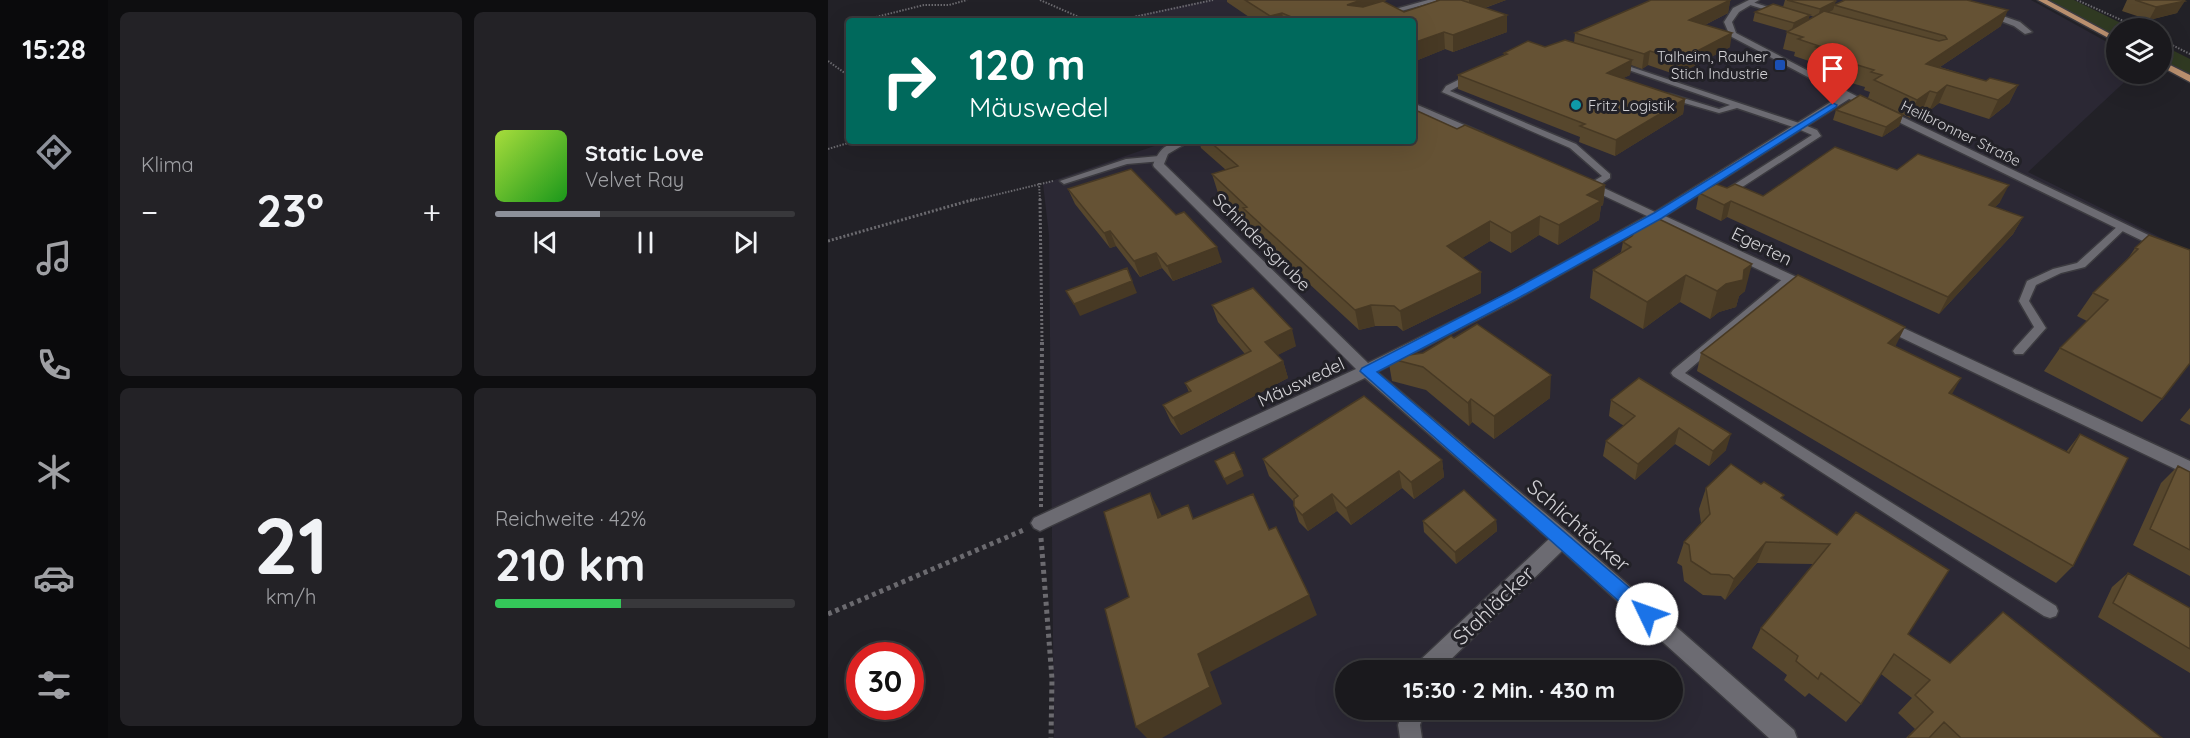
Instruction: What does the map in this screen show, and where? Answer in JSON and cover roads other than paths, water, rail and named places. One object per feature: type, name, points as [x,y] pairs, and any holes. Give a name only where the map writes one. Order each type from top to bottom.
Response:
[{"type":"main road","points":[[2042,0],[2106,35]]},
{"type":"main road","points":[[2172,69],[2190,79]]},
{"type":"street","points":[[1368,18],[1437,0]]},
{"type":"street","points":[[1950,0],[2017,24],[2028,32]]},
{"type":"street","points":[[1726,8],[1736,10],[1752,2]]},
{"type":"street","name":"Heilbronner Straße","points":[[1736,10],[1728,22],[1733,34],[1849,95],[2190,260]]},
{"type":"street","name":"Mäuswedel","points":[[1040,523],[1367,371],[1516,294],[1658,215],[1849,95]]},
{"type":"street","points":[[1416,107],[1487,139]]},
{"type":"street","points":[[1159,159],[1163,152],[1179,144]]},
{"type":"street","name":"Schindersgrube","points":[[1159,159],[1158,165],[1367,371]]},
{"type":"street","name":"Egerten","points":[[1571,177],[1658,215],[1820,294]]},
{"type":"street","points":[[1873,319],[2190,469]]},
{"type":"street","name":"Schlichtäcker","points":[[1367,371],[1562,539],[1786,738]]},
{"type":"street","name":"Stahläcker","points":[[1435,660],[1562,539]]},
{"type":"street","points":[[1410,720],[1411,738]]},
{"type":"lane","points":[[1752,2],[1783,13]]},
{"type":"lane","points":[[1604,60],[1799,126],[1814,132],[1817,136],[1725,195],[1714,195],[1698,190]]},
{"type":"lane","points":[[1479,74],[1457,83],[1446,92],[1573,146],[1607,176],[1592,186]]},
{"type":"lane","points":[[1638,82],[1648,75]]},
{"type":"lane","points":[[1663,93],[1719,111],[1737,105]]},
{"type":"lane","points":[[1064,181],[1126,162],[1159,159]]},
{"type":"lane","points":[[2019,351],[2040,328],[2024,301],[2031,283],[2057,271],[2081,265],[2122,227]]},
{"type":"lane","points":[[1789,279],[1677,373],[2050,611]]},
{"type":"place","name":"Talheim, Rauher Stich Industrie","points":[[1780,65]]},
{"type":"place","name":"Fritz Logistik","points":[[1576,105]]}]
